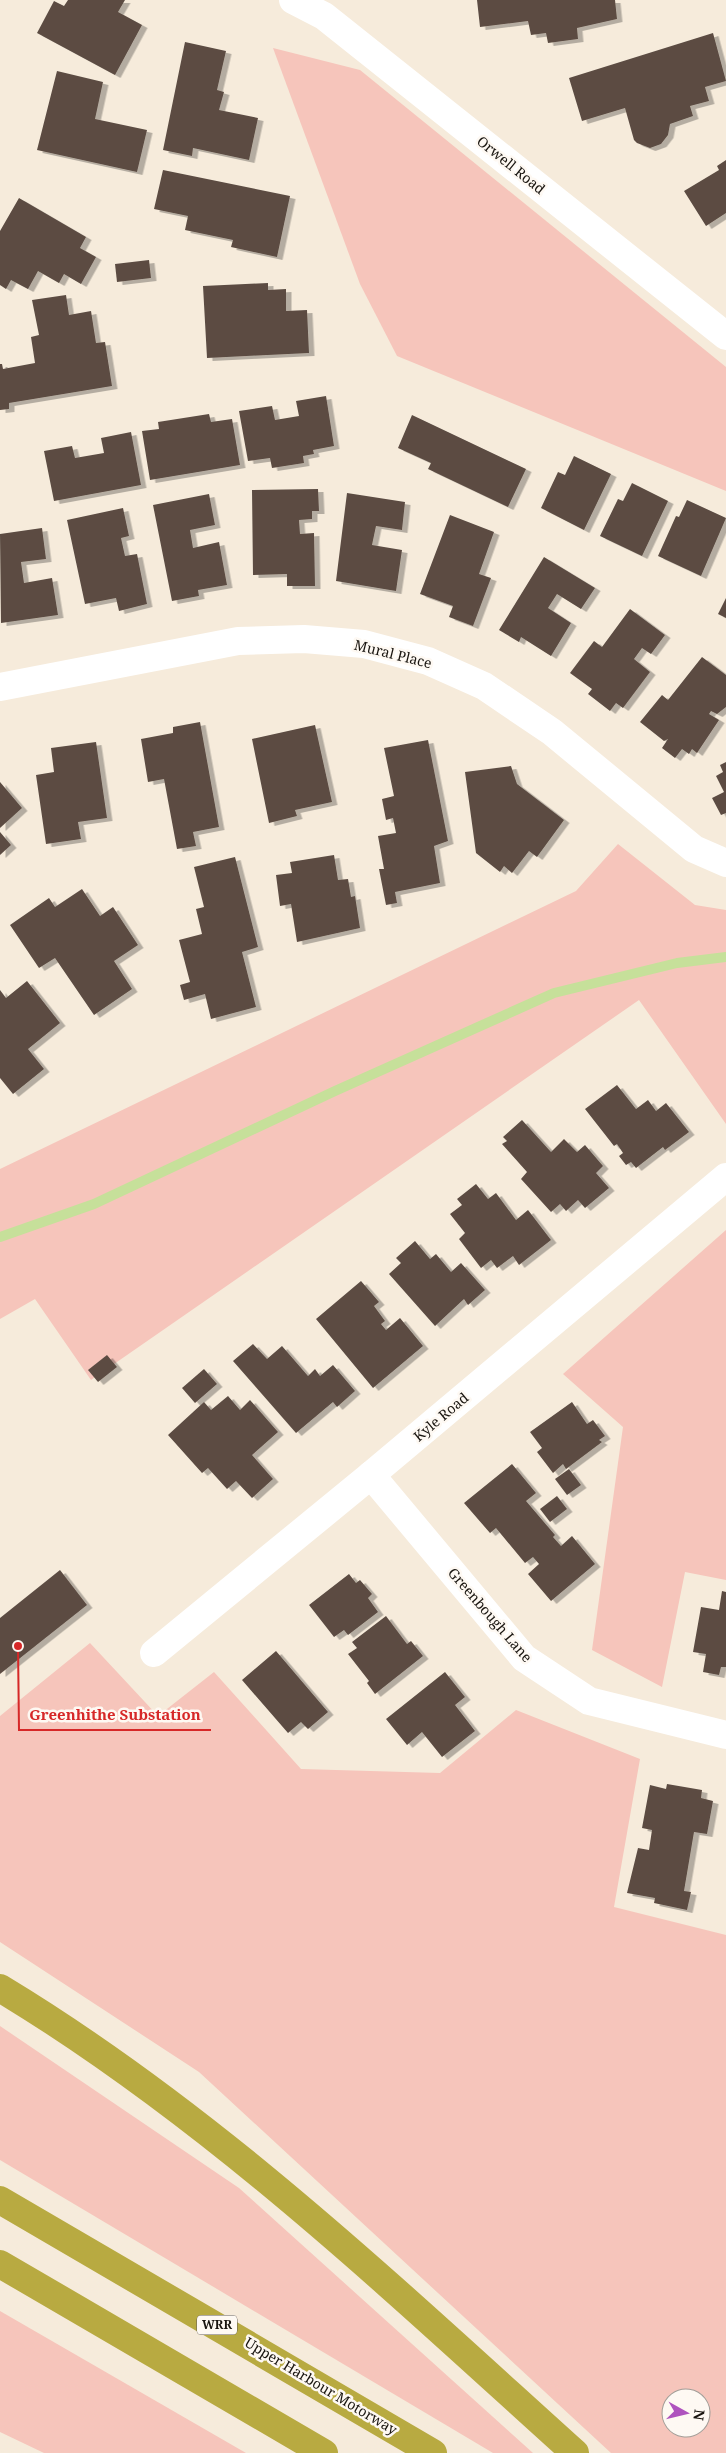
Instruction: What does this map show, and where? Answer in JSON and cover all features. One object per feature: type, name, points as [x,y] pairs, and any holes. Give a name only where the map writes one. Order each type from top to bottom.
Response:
[{"type":"highway","points":[[0,1988],[36,2009],[185,2114],[280,2190],[416,2309],[575,2453]]},
{"type":"highway","name":"Upper Harbour Motorway","points":[[0,2200],[433,2453]]},
{"type":"highway","points":[[0,2264],[324,2453]]},
{"type":"street","name":"Orwell Road","points":[[293,0],[324,16],[726,336]]},
{"type":"street","name":"Mural Place","points":[[0,687],[238,640],[304,638],[364,644],[428,661],[484,686],[552,732],[694,849],[726,863]]},
{"type":"street","name":"Kyle Road","points":[[154,1653],[371,1475],[726,1177]]},
{"type":"street","name":"Greenbough Lane","points":[[371,1475],[524,1658],[589,1701],[726,1736]]},
{"type":"shaded area","points":[[273,48],[360,70],[726,367],[726,491],[397,356],[360,284]]},
{"type":"shaded area","points":[[618,844],[695,905],[726,910],[726,1124],[639,1000],[91,1380],[35,1299],[0,1319],[0,1169],[576,891]]},
{"type":"shaded area","points":[[726,1230],[726,1580],[685,1572],[662,1687],[592,1650],[623,1427],[563,1374]]},
{"type":"shaded area","points":[[90,1643],[158,1716],[214,1672],[301,1769],[440,1773],[516,1710],[640,1759],[614,1907],[726,1935],[726,2453],[611,2453],[199,2072],[0,1942],[0,1716]]},
{"type":"shaded area","points":[[0,2026],[239,2188],[533,2453],[493,2453],[0,2160]]},
{"type":"shaded area","points":[[0,2311],[246,2453],[44,2453],[0,2432]]},
{"type":"building","points":[[68,0],[125,0],[118,12],[142,25],[115,75],[37,33],[54,1],[64,6]]},
{"type":"building","points":[[477,0],[615,0],[617,19],[577,28],[578,39],[548,43],[546,33],[531,35],[528,21],[480,27]]},
{"type":"building","points":[[713,33],[726,81],[705,87],[709,101],[690,106],[693,116],[670,124],[668,135],[661,144],[650,148],[634,140],[625,108],[582,121],[569,78]]},
{"type":"building","points":[[185,42],[226,51],[217,90],[224,92],[219,110],[258,118],[249,160],[193,148],[192,156],[163,150]]},
{"type":"building","points":[[57,71],[103,82],[95,119],[147,130],[137,172],[37,150]]},
{"type":"building","points":[[726,160],[726,213],[706,226],[684,191],[719,170],[717,166]]},
{"type":"building","points":[[163,170],[290,196],[277,257],[231,247],[233,240],[185,230],[188,216],[154,209]]},
{"type":"building","points":[[19,198],[86,237],[80,248],[96,257],[81,284],[64,274],[59,283],[38,271],[28,289],[11,280],[6,289],[0,285],[0,231]]},
{"type":"building","points":[[149,260],[151,278],[117,282],[115,264]]},
{"type":"building","points":[[268,283],[268,290],[286,289],[286,311],[307,310],[309,353],[207,358],[203,286]]},
{"type":"building","points":[[66,295],[69,315],[91,311],[96,343],[105,342],[112,386],[9,403],[9,409],[0,410],[0,364],[2,364],[3,369],[35,363],[31,337],[39,335],[32,300]]},
{"type":"building","points":[[326,396],[334,446],[313,450],[314,454],[303,456],[304,463],[272,468],[270,458],[248,461],[239,411],[272,406],[275,420],[299,416],[296,401]]},
{"type":"building","points":[[209,414],[211,422],[232,419],[240,465],[150,480],[142,431],[159,429],[158,422]]},
{"type":"building","points":[[412,415],[526,469],[508,507],[428,469],[431,463],[398,448]]},
{"type":"building","points":[[131,432],[141,485],[54,501],[44,451],[72,446],[75,458],[104,453],[101,438]]},
{"type":"building","points":[[574,456],[611,474],[584,530],[541,508],[558,472],[565,475]]},
{"type":"building","points":[[632,483],[668,501],[642,556],[600,536],[618,499],[623,501]]},
{"type":"building","points":[[318,489],[319,511],[312,511],[312,519],[299,520],[300,534],[314,533],[315,586],[287,586],[287,574],[253,575],[252,490]]},
{"type":"building","points":[[347,493],[405,502],[402,530],[376,526],[372,545],[402,550],[396,591],[336,581]]},
{"type":"building","points":[[209,494],[215,525],[190,530],[193,548],[219,542],[227,585],[198,590],[199,596],[172,601],[153,505]]},
{"type":"building","points":[[687,500],[726,518],[701,576],[658,556],[676,516],[679,517]]},
{"type":"building","points":[[123,508],[129,536],[121,538],[125,556],[137,554],[147,604],[119,611],[116,598],[85,604],[67,520]]},
{"type":"building","points":[[450,515],[494,532],[479,574],[491,578],[473,626],[449,617],[453,606],[420,594]]},
{"type":"building","points":[[42,528],[46,559],[21,562],[24,583],[52,578],[58,615],[1,623],[0,534]]},
{"type":"building","points":[[544,557],[595,588],[581,609],[557,594],[548,608],[571,623],[551,656],[521,637],[519,642],[499,630]]},
{"type":"building","points":[[726,598],[726,618],[718,614]]},
{"type":"building","points":[[630,609],[665,635],[651,654],[642,648],[634,659],[650,672],[623,708],[616,703],[610,711],[588,694],[592,689],[570,673],[594,641],[602,647]]},
{"type":"building","points":[[702,657],[726,675],[726,707],[717,714],[711,711],[709,714],[719,720],[697,753],[692,749],[689,754],[682,749],[675,758],[662,748],[668,739],[664,741],[640,722],[662,695],[668,700]]},
{"type":"building","points":[[200,722],[219,827],[193,832],[196,846],[177,849],[164,779],[148,782],[141,739],[173,733],[173,727]]},
{"type":"building","points":[[315,725],[332,802],[295,810],[297,816],[269,823],[252,739]]},
{"type":"building","points":[[428,740],[448,841],[434,846],[440,883],[395,892],[397,903],[386,905],[379,869],[384,869],[378,836],[396,833],[393,818],[386,820],[382,799],[394,796],[384,748]]},
{"type":"building","points":[[96,742],[107,818],[78,822],[81,839],[46,844],[36,775],[54,772],[51,748]]},
{"type":"building","points":[[726,762],[726,813],[721,815],[712,798],[724,792],[716,776],[723,772],[720,765]]},
{"type":"building","points":[[511,766],[517,784],[564,820],[537,857],[529,851],[512,873],[504,866],[500,872],[476,853],[465,772]]},
{"type":"building","points":[[0,782],[22,808],[0,828]]},
{"type":"building","points":[[0,832],[11,845],[0,855]]},
{"type":"building","points":[[334,855],[338,880],[348,879],[351,897],[355,896],[360,928],[297,942],[291,904],[280,906],[276,875],[292,873],[290,862]]},
{"type":"building","points":[[235,857],[258,947],[242,952],[256,1007],[211,1019],[205,994],[184,1000],[180,985],[190,982],[179,940],[202,934],[196,909],[204,907],[194,867]]},
{"type":"building","points":[[82,889],[100,916],[113,907],[138,945],[114,961],[132,989],[94,1015],[55,958],[39,968],[10,925],[49,898],[55,907]]},
{"type":"building","points":[[27,981],[60,1023],[28,1049],[44,1069],[13,1094],[0,1078],[0,990],[6,998]]},
{"type":"building","points":[[617,1085],[636,1109],[648,1100],[656,1111],[666,1103],[689,1132],[665,1150],[663,1147],[636,1168],[631,1162],[626,1165],[619,1156],[623,1153],[617,1144],[614,1146],[585,1109]]},
{"type":"building","points":[[522,1120],[551,1152],[564,1139],[577,1152],[585,1145],[603,1166],[596,1173],[609,1188],[585,1208],[578,1200],[566,1211],[560,1204],[551,1212],[521,1179],[527,1172],[502,1144],[507,1141],[503,1137]]},
{"type":"building","points":[[476,1184],[488,1199],[496,1193],[516,1220],[528,1210],[551,1240],[519,1265],[513,1256],[497,1268],[491,1260],[481,1268],[459,1239],[465,1233],[450,1214],[462,1205],[457,1199]]},
{"type":"building","points":[[415,1241],[430,1259],[436,1254],[451,1272],[461,1263],[485,1290],[468,1305],[464,1299],[435,1326],[389,1274],[401,1263],[396,1258]]},
{"type":"building","points":[[361,1281],[379,1302],[374,1306],[385,1321],[381,1324],[386,1330],[400,1318],[423,1346],[373,1388],[316,1319]]},
{"type":"building","points":[[253,1344],[267,1359],[282,1346],[308,1376],[315,1369],[320,1376],[333,1365],[355,1391],[337,1407],[333,1402],[296,1433],[233,1361]]},
{"type":"building","points":[[107,1355],[117,1367],[98,1382],[88,1370]]},
{"type":"building","points":[[204,1369],[217,1384],[195,1403],[182,1388]]},
{"type":"building","points":[[228,1396],[240,1410],[250,1400],[278,1432],[252,1455],[273,1479],[252,1498],[236,1481],[227,1489],[208,1468],[202,1473],[168,1435],[204,1402],[211,1410]]},
{"type":"building","points":[[572,1402],[587,1424],[593,1420],[605,1436],[599,1440],[602,1442],[566,1469],[563,1464],[553,1473],[537,1452],[542,1448],[530,1432]]},
{"type":"building","points":[[512,1464],[536,1493],[526,1501],[555,1535],[553,1537],[561,1546],[572,1536],[595,1564],[551,1601],[528,1574],[539,1564],[533,1557],[525,1563],[496,1528],[490,1533],[464,1503]]},
{"type":"building","points":[[569,1469],[581,1485],[567,1495],[555,1479]]},
{"type":"building","points":[[557,1496],[567,1509],[550,1522],[540,1509]]},
{"type":"building","points":[[60,1570],[87,1605],[0,1674],[0,1618]]},
{"type":"building","points":[[349,1574],[356,1583],[360,1580],[372,1594],[368,1598],[378,1612],[348,1635],[344,1630],[334,1637],[309,1605]]},
{"type":"building","points":[[722,1591],[726,1592],[726,1667],[721,1667],[719,1675],[703,1672],[706,1654],[693,1652],[701,1607],[719,1610]]},
{"type":"building","points":[[386,1616],[407,1644],[411,1641],[423,1656],[375,1694],[367,1683],[369,1681],[348,1654],[357,1648],[352,1642]]},
{"type":"building","points":[[276,1651],[328,1712],[308,1729],[301,1722],[288,1733],[242,1680]]},
{"type":"building","points":[[445,1672],[465,1697],[455,1705],[475,1731],[442,1757],[422,1732],[407,1745],[386,1719]]},
{"type":"building","points":[[667,1784],[702,1790],[701,1798],[713,1801],[707,1834],[694,1832],[684,1891],[691,1892],[687,1910],[654,1903],[655,1898],[627,1893],[638,1848],[649,1850],[652,1830],[642,1828],[650,1785],[666,1789]]},
{"type":"waterway","points":[[0,1237],[94,1204],[335,1091],[554,993],[677,963],[726,957]]},
{"type":"place","name":"Greenhithe Substation","points":[[18,1646]]}]
